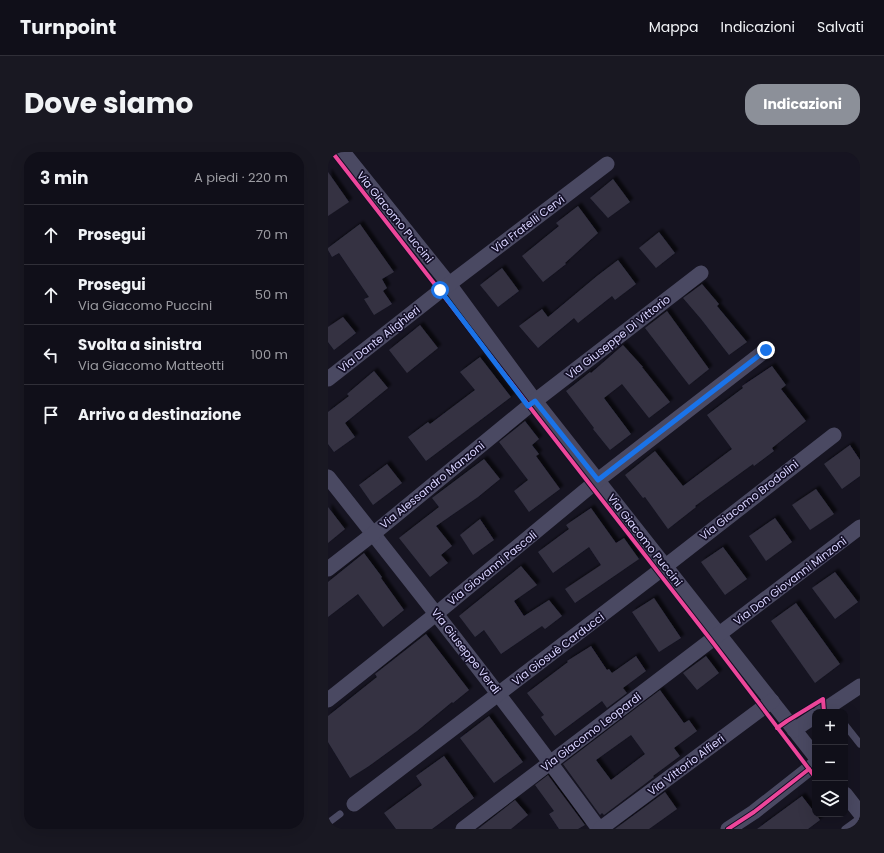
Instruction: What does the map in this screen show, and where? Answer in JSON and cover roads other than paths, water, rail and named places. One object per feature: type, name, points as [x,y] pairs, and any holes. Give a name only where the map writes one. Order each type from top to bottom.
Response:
[{"type":"street","name":"Via Giacomo Puccini","points":[[343,152],[449,284],[535,401],[812,752]]},
{"type":"street","name":"Via Fratelli Cervi","points":[[449,284],[607,164]]},
{"type":"street","name":"Via Giuseppe Di Vittorio","points":[[535,401],[701,273]]},
{"type":"street","name":"Via Dante Alighieri","points":[[328,379],[449,284]]},
{"type":"street","name":"Via Giovanni Pascoli","points":[[328,700],[436,614],[598,480],[766,350]]},
{"type":"street","name":"Via Alessandro Manzoni","points":[[328,569],[535,401]]},
{"type":"street","name":"Via Giacomo Brodolini","points":[[665,566],[834,434]]},
{"type":"street","name":"Via Giuseppe Verdi","points":[[328,477],[499,694],[600,829]]},
{"type":"street","name":"Via Don Giovanni Minzoni","points":[[719,634],[860,528]]},
{"type":"street","name":"Via Giosuè Carducci","points":[[354,804],[665,566]]},
{"type":"street","name":"Via Giacomo Leopardi","points":[[463,829],[719,634]]},
{"type":"street","points":[[830,709],[860,686]]},
{"type":"street","name":"Via Vittorio Alfieri","points":[[600,829],[772,701]]},
{"type":"street","points":[[794,730],[812,718]]},
{"type":"street","points":[[728,829],[754,812],[812,766]]},
{"type":"street","points":[[848,798],[860,813]]},
{"type":"lane","points":[[848,729],[860,744]]},
{"type":"lane","points":[[328,823],[340,814]]},
{"type":"lane","points":[[845,829],[860,818]]}]
